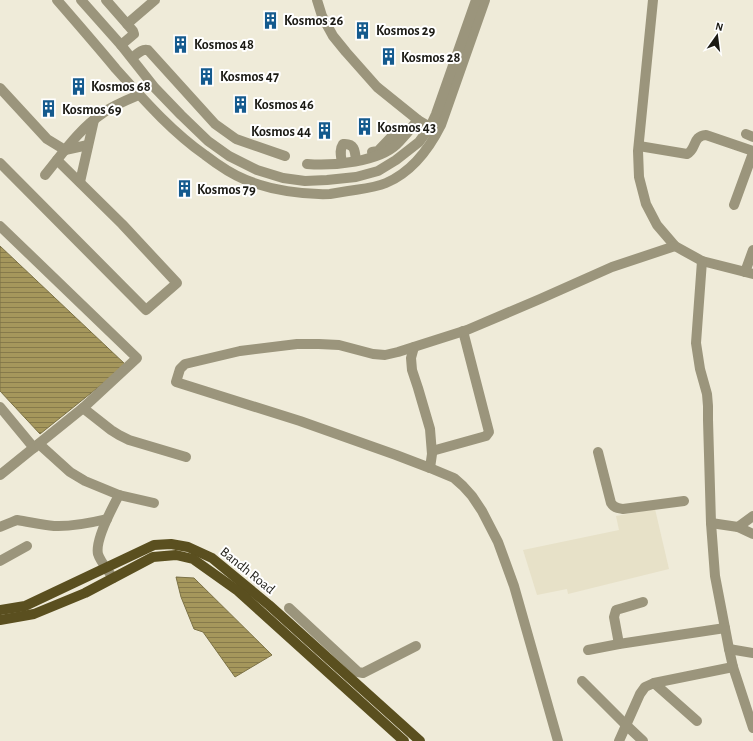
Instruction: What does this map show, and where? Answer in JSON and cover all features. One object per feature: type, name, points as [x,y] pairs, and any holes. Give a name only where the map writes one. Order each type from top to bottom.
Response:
[{"type":"main road","name":"Bandh Road","points":[[0,610],[25,606],[154,545],[171,544],[188,547],[212,558],[268,604],[420,741]]},
{"type":"main road","name":"Bandh Road","points":[[0,620],[34,614],[86,593],[153,557],[176,555],[193,559],[238,591],[404,741]]},
{"type":"street","points":[[57,0],[139,95],[169,126],[220,167],[246,180],[274,189],[298,193],[329,194],[367,188],[386,183],[404,173],[426,150],[434,138],[445,113],[485,0]]},
{"type":"street","points":[[82,0],[160,93],[208,141],[228,156],[257,170],[283,178],[305,181],[356,177],[378,170],[396,160],[419,142],[430,127],[476,0]]},
{"type":"street","points":[[106,0],[134,34],[121,45]]},
{"type":"street","points":[[126,24],[155,0]]},
{"type":"street","points":[[317,0],[322,16],[333,36],[377,87],[418,120],[430,127]]},
{"type":"street","points":[[653,0],[639,146],[639,177],[646,204],[656,225],[675,246],[702,261],[749,273],[753,250]]},
{"type":"street","points":[[132,58],[143,50],[148,50],[215,124],[236,139],[285,156]]},
{"type":"street","points":[[0,88],[47,139],[64,150],[88,145]]},
{"type":"street","points":[[45,175],[80,132],[94,120],[110,108],[139,95]]},
{"type":"street","points":[[80,182],[94,120]]},
{"type":"street","points":[[308,164],[322,165],[342,163],[378,151],[398,130],[407,132],[418,120]]},
{"type":"street","points":[[639,146],[687,154],[690,153],[698,138],[701,135],[706,135],[753,152],[734,205]]},
{"type":"street","points":[[196,149],[208,141]]},
{"type":"street","points":[[342,163],[341,152],[343,144],[352,145],[358,157]]},
{"type":"street","points":[[0,163],[146,310],[177,283],[122,224],[58,160]]},
{"type":"street","points":[[0,226],[137,358],[83,408],[0,475]]},
{"type":"street","points":[[558,741],[514,586],[498,542],[482,511],[463,486],[454,478],[430,468],[300,421],[176,382],[180,368],[185,364],[240,351],[297,344],[319,344],[339,345],[373,354],[385,355],[414,348],[463,331],[612,267],[675,246]]},
{"type":"street","points":[[702,261],[696,343],[697,356],[707,394],[708,406],[711,523],[715,576],[733,667],[753,728]]},
{"type":"street","points":[[432,451],[486,436],[489,432],[463,331]]},
{"type":"street","points":[[414,348],[411,358],[412,370],[431,435],[432,454],[430,468]]},
{"type":"street","points":[[0,407],[36,446],[70,472],[85,481],[119,495],[154,503]]},
{"type":"street","points":[[83,408],[111,430],[129,440],[186,457]]},
{"type":"street","points":[[598,452],[611,504],[613,506],[623,508],[684,501]]},
{"type":"street","points":[[113,578],[98,556],[98,550],[107,519],[119,495]]},
{"type":"street","points":[[738,527],[753,516]]},
{"type":"street","points":[[0,527],[17,520],[53,526],[64,526],[107,519]]},
{"type":"street","points":[[711,523],[738,527],[753,534]]},
{"type":"street","points":[[0,561],[27,546]]},
{"type":"street","points":[[619,644],[614,617],[616,610],[643,602]]},
{"type":"street","points":[[289,608],[360,673],[363,673],[416,646]]},
{"type":"street","points":[[588,650],[725,628]]},
{"type":"street","points":[[729,649],[753,653]]},
{"type":"street","points":[[619,741],[640,694],[645,687],[654,683],[733,667]]},
{"type":"street","points":[[582,681],[643,741]]},
{"type":"street","points":[[654,683],[697,721]]},
{"type":"shaded area","points":[[0,246],[126,365],[40,434],[0,391]]},
{"type":"shaded area","points":[[655,509],[669,569],[568,594],[567,589],[537,595],[523,550],[619,530],[616,516]]},
{"type":"shaded area","points":[[176,577],[194,578],[272,655],[235,677],[203,632],[194,629],[181,597]]},
{"type":"place","name":"Kosmos 26","points":[[271,20]]},
{"type":"place","name":"Kosmos 29","points":[[363,30]]},
{"type":"place","name":"Kosmos 48","points":[[181,44]]},
{"type":"place","name":"Kosmos 28","points":[[388,57]]},
{"type":"place","name":"Kosmos 47","points":[[207,76]]},
{"type":"place","name":"Kosmos 68","points":[[78,86]]},
{"type":"place","name":"Kosmos 46","points":[[241,104]]},
{"type":"place","name":"Kosmos 69","points":[[49,109]]},
{"type":"place","name":"Kosmos 43","points":[[364,127]]},
{"type":"place","name":"Kosmos 44","points":[[324,131]]},
{"type":"place","name":"Kosmos 79","points":[[184,189]]}]
